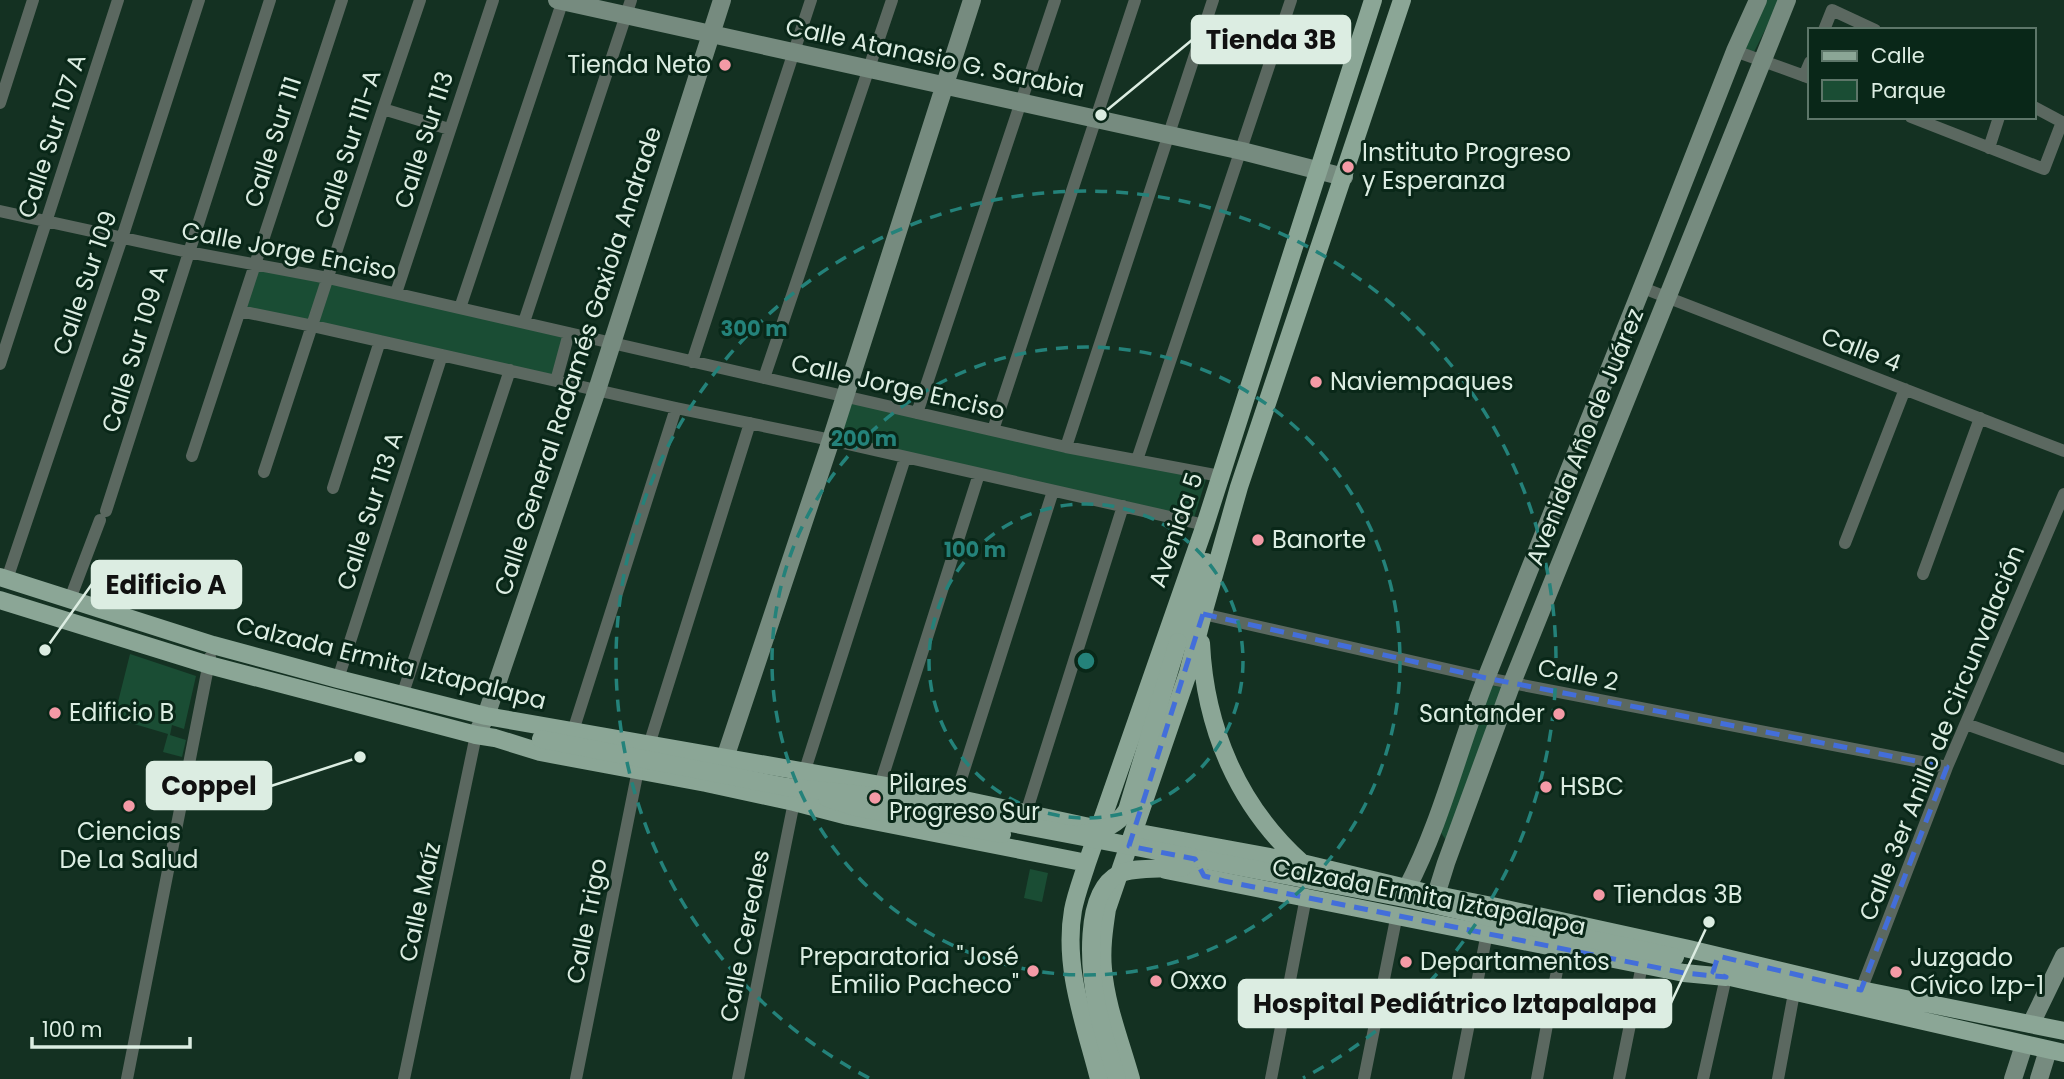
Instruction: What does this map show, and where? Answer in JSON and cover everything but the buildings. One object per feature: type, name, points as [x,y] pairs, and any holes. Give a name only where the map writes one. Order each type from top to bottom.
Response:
[{"type":"main road","name":"Avenida 5","points":[[1099,1079],[1074,984],[1071,960],[1073,909],[1205,525],[1373,0]]},
{"type":"main road","name":"Avenida 5","points":[[1131,1079],[1106,992],[1103,935],[1107,909],[1188,673],[1227,525],[1402,0]]},
{"type":"main road","points":[[1064,834],[1102,830],[1119,820],[1127,810],[1178,642],[1207,559],[1227,525]]},
{"type":"main road","name":"Calzada Ermita Iztapalapa","points":[[4,578],[213,645],[338,680],[486,716],[955,798],[1099,830]]},
{"type":"main road","name":"Calzada Ermita Iztapalapa","points":[[0,600],[209,665],[495,738],[540,752],[1087,863]]},
{"type":"main road","points":[[1202,616],[1204,682],[1221,746],[1238,784],[1255,810],[1273,835],[1302,863]]},
{"type":"main road","points":[[159,650],[166,631]]},
{"type":"main road","points":[[255,677],[260,658]]},
{"type":"main road","name":"Calzada Ermita Iztapalapa","points":[[495,738],[541,739],[787,787],[864,795],[1415,900],[1675,957],[1726,978]]},
{"type":"main road","name":"Calzada Ermita Iztapalapa","points":[[777,768],[827,798],[855,807],[1284,885],[1388,897],[1407,888]]},
{"type":"main road","points":[[1034,815],[1052,829],[1050,840],[1038,853]]},
{"type":"main road","name":"Calzada Ermita Iztapalapa","points":[[1134,832],[1302,863],[1861,990],[2064,1031]]},
{"type":"main road","points":[[1204,876],[1197,867],[1196,860],[1199,852],[1208,845]]},
{"type":"main road","name":"Calzada Ermita Iztapalapa","points":[[1124,862],[1397,914],[1642,965],[1726,978],[2056,1052]]},
{"type":"main road","points":[[1117,1079],[1094,992],[1092,935],[1098,902],[1106,885],[1121,873],[1182,867]]},
{"type":"street","points":[[0,103],[33,0]]},
{"type":"street","name":"Calle Sur 107 A","points":[[0,364],[118,0]]},
{"type":"street","name":"Calle Sur 109","points":[[4,578],[122,238],[199,0]]},
{"type":"street","name":"Calle Sur 109 A","points":[[69,599],[103,515],[270,0]]},
{"type":"street","name":"Calle Sur 111","points":[[192,456],[342,0]]},
{"type":"street","name":"Calle Sur 111-A","points":[[264,472],[420,0]]},
{"type":"street","name":"Calle Sur 113","points":[[396,293],[493,0]]},
{"type":"street","points":[[460,308],[561,0]]},
{"type":"street","name":"Calle Atanasio G. Sarabia","points":[[561,0],[628,8],[711,34],[1242,151],[1343,177]]},
{"type":"street","name":"Calle General Radamés Gaxiola Andrade","points":[[476,734],[486,716],[597,390],[722,0]]},
{"type":"street","points":[[692,362],[811,0]]},
{"type":"street","points":[[764,378],[892,0]]},
{"type":"street","points":[[725,758],[831,440],[972,0]]},
{"type":"street","points":[[917,413],[1055,0]]},
{"type":"street","points":[[993,430],[1135,0]]},
{"type":"street","points":[[1066,447],[1213,0]]},
{"type":"street","points":[[1137,460],[1291,0]]},
{"type":"street","name":"Avenida Año de Juárez","points":[[1407,888],[1424,856],[1486,678],[1735,51],[1758,0]]},
{"type":"street","name":"Avenida Año de Juárez","points":[[1436,895],[1512,683],[1787,0]]},
{"type":"street","points":[[524,322],[628,8]]},
{"type":"street","points":[[1825,28],[1832,10],[1871,28]]},
{"type":"street","points":[[1735,51],[1807,77]]},
{"type":"street","points":[[1930,121],[2044,169],[2062,122],[2036,108]]},
{"type":"street","points":[[383,109],[449,129]]},
{"type":"street","points":[[1989,148],[1998,119]]},
{"type":"street","name":"Calle Jorge Enciso","points":[[0,211],[396,293],[1066,447],[1220,476]]},
{"type":"street","name":"Calle 4","points":[[1643,288],[2064,451]]},
{"type":"street","points":[[240,311],[1205,525]]},
{"type":"street","points":[[556,381],[569,333]]},
{"type":"street","points":[[332,488],[380,341]]},
{"type":"street","name":"Calle Sur 113 A","points":[[338,680],[442,355]]},
{"type":"street","points":[[402,696],[510,370]]},
{"type":"street","points":[[1845,543],[1905,389]]},
{"type":"street","points":[[573,731],[676,408]]},
{"type":"street","points":[[1923,574],[1980,418]]},
{"type":"street","points":[[649,745],[750,423]]},
{"type":"street","points":[[804,773],[905,457]]},
{"type":"street","points":[[880,785],[979,474]]},
{"type":"street","points":[[955,798],[1053,491]]},
{"type":"street","name":"Calle 3er Anillo de Circunvalación","points":[[1861,990],[1947,767],[2064,494]]},
{"type":"street","points":[[1034,815],[1122,506]]},
{"type":"street","points":[[1525,584],[1549,594]]},
{"type":"street","name":"Calle 2","points":[[1202,616],[1486,678],[1947,767]]},
{"type":"street","points":[[127,1079],[213,645]]},
{"type":"street","points":[[1966,724],[2064,759]]},
{"type":"street","name":"Calle Maíz","points":[[404,1079],[476,734]]},
{"type":"street","name":"Calle Trigo","points":[[576,1079],[638,770]]},
{"type":"street","name":"Calle Cereales","points":[[738,1079],[794,802]]},
{"type":"street","points":[[1424,856],[1446,863]]},
{"type":"street","points":[[1271,1079],[1306,897]]},
{"type":"street","points":[[1364,1079],[1397,914]]},
{"type":"street","points":[[1458,1079],[1487,933]]},
{"type":"street","points":[[1537,1079],[1561,948]]},
{"type":"street","points":[[2031,1024],[2064,956]]},
{"type":"street","points":[[1619,1079],[1642,965]]},
{"type":"street","points":[[1703,1079],[1726,978]]},
{"type":"street","points":[[1778,1079],[1794,993]]},
{"type":"street","points":[[2013,1079],[2024,1045]]},
{"type":"street","points":[[2039,1079],[2056,1052]]},
{"type":"highlighted area","points":[[1203,614],[1486,678],[1947,767],[1861,990],[1718,956],[1713,972],[1726,977],[1684,973],[1224,881],[1204,876],[1195,859],[1129,846]]},
{"type":"green space","points":[[1762,0],[1780,0],[1754,52],[1743,46]]},
{"type":"green space","points":[[256,270],[328,278],[565,337],[555,376],[246,307]]},
{"type":"green space","points":[[849,402],[1207,476],[1194,518],[837,442]]},
{"type":"green space","points":[[130,654],[196,676],[184,729],[172,725],[170,735],[186,740],[182,757],[163,752],[168,734],[114,718]]},
{"type":"green space","points":[[1488,685],[1508,688],[1450,846],[1439,830]]},
{"type":"green space","points":[[1030,869],[1048,873],[1042,902],[1024,898]]},
{"type":"place","name":"Tienda Neto","points":[[725,65]]},
{"type":"place","name":"Tienda 3B","points":[[1101,115]]},
{"type":"place","name":"Instituto Progreso y Esperanza","points":[[1348,167]]},
{"type":"place","name":"Naviempaques","points":[[1316,382]]},
{"type":"place","name":"Banorte","points":[[1258,540]]},
{"type":"place","name":"Edificio A","points":[[45,650]]},
{"type":"place","name":"Edificio B","points":[[55,713]]},
{"type":"place","name":"Santander","points":[[1559,714]]},
{"type":"place","name":"Coppel","points":[[360,757]]},
{"type":"place","name":"HSBC","points":[[1546,787]]},
{"type":"place","name":"Pilares Progreso Sur","points":[[875,798]]},
{"type":"place","name":"Ciencias De La Salud","points":[[129,806]]},
{"type":"place","name":"Tiendas 3B","points":[[1599,895]]},
{"type":"place","name":"Hospital Pediátrico Iztapalapa","points":[[1709,922]]},
{"type":"place","name":"Departamentos","points":[[1406,962]]},
{"type":"place","name":"Preparatoria \"José Emilio Pacheco\"","points":[[1033,971]]},
{"type":"place","name":"Juzgado Cívico Izp-1","points":[[1896,972]]},
{"type":"place","name":"Oxxo","points":[[1156,981]]}]
